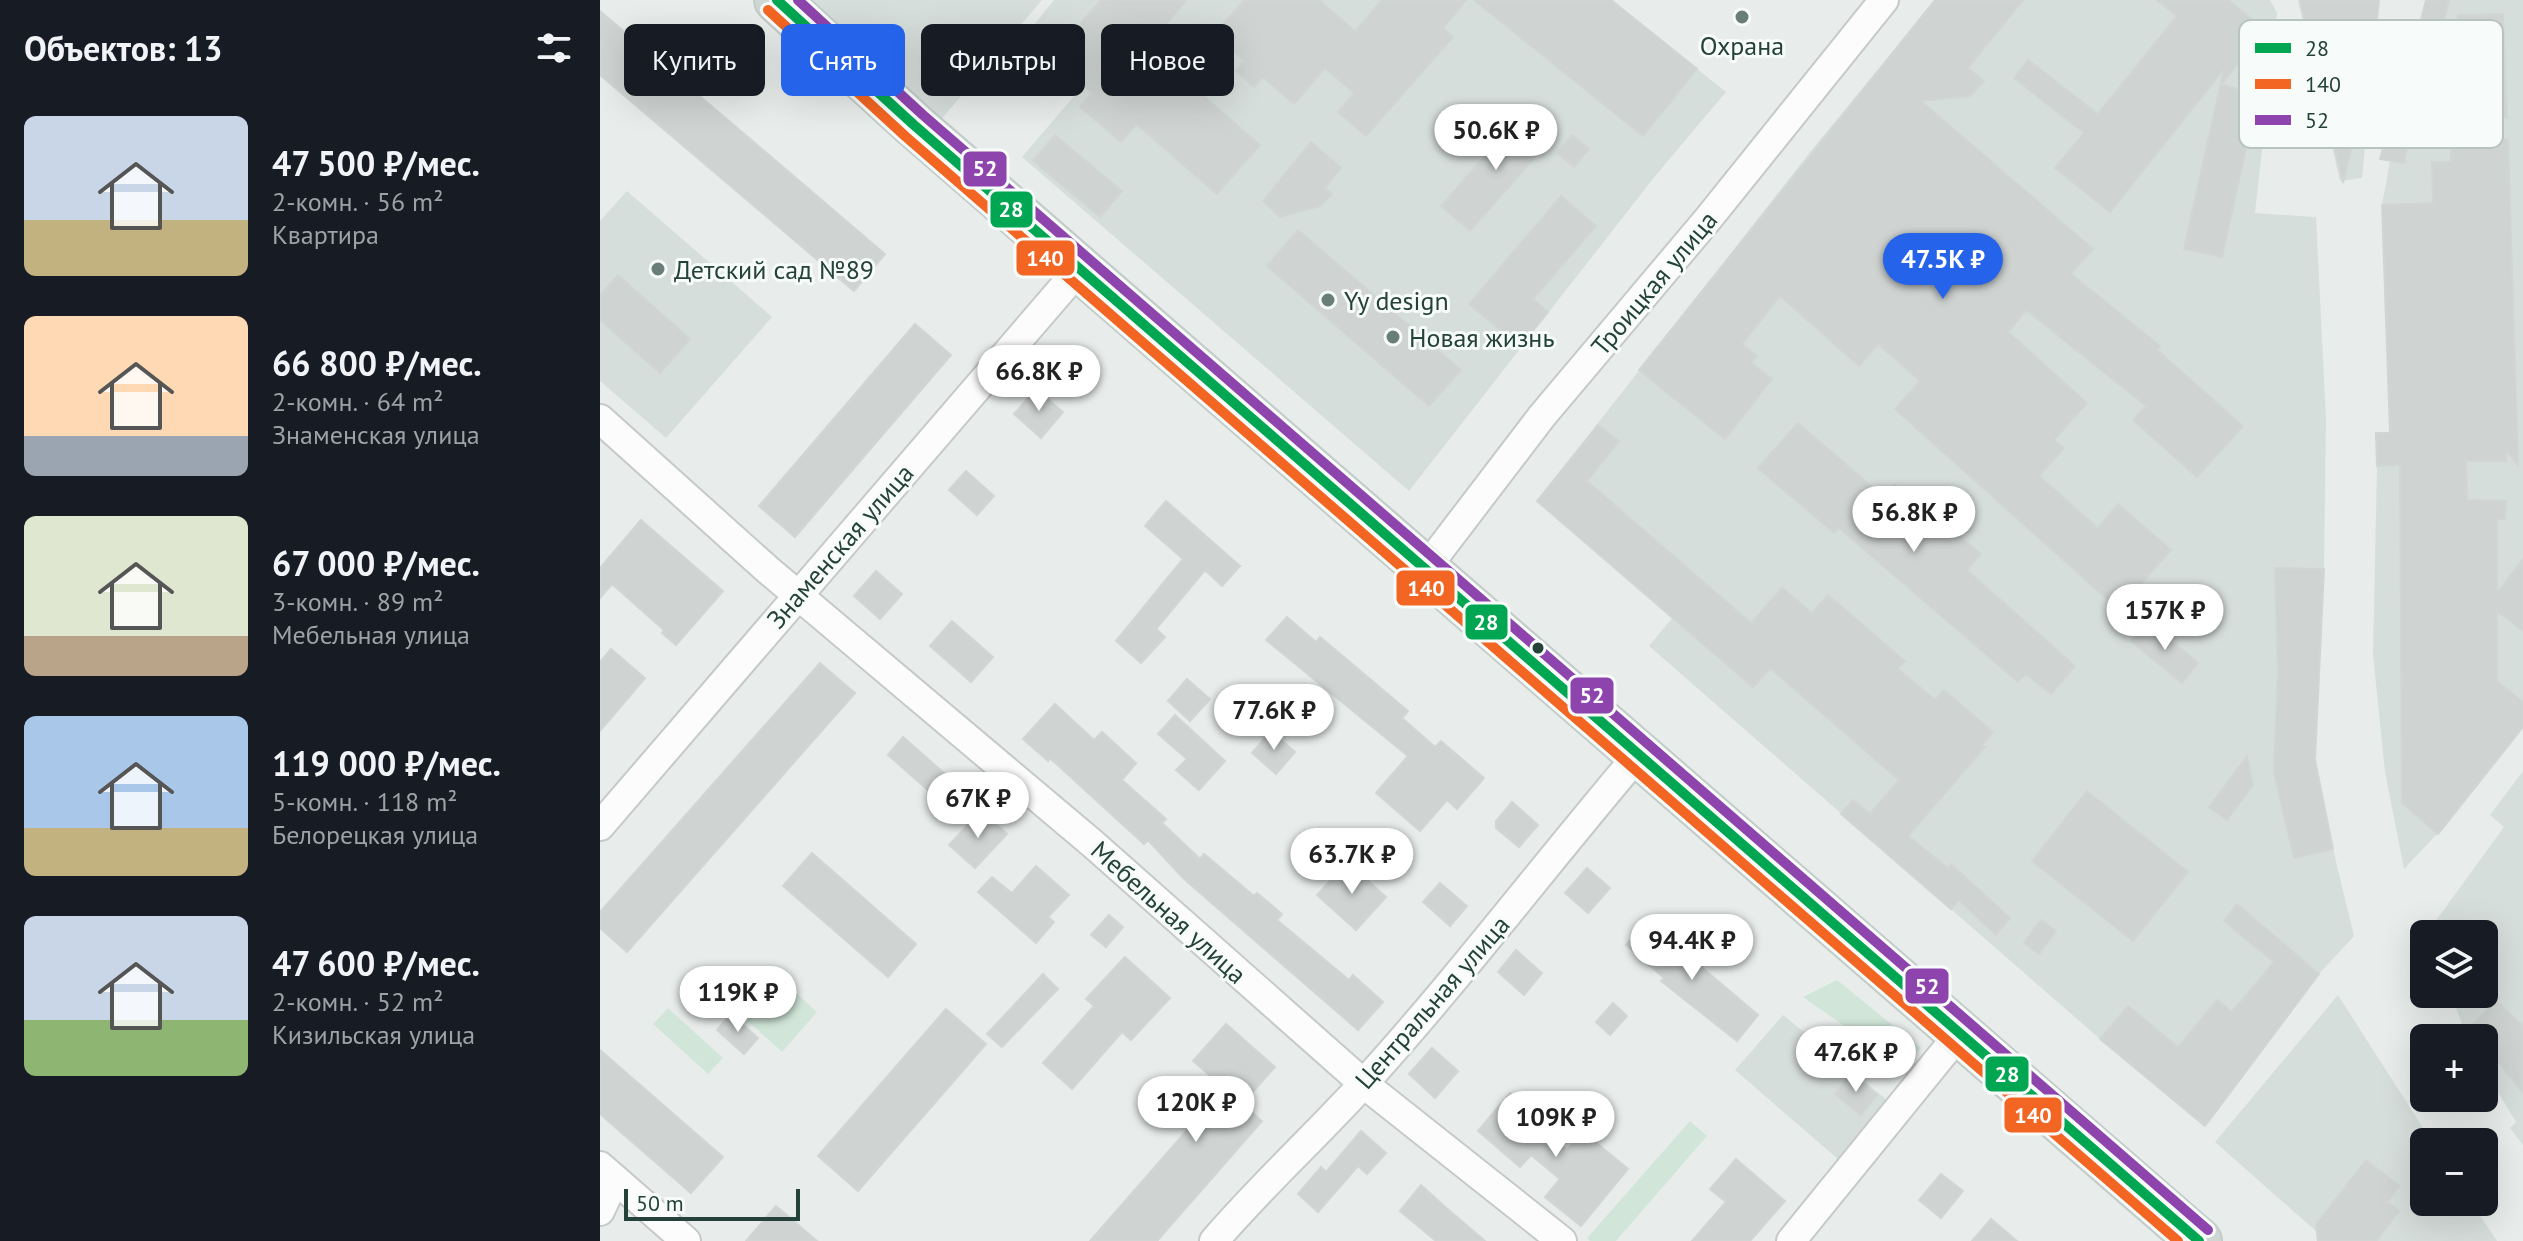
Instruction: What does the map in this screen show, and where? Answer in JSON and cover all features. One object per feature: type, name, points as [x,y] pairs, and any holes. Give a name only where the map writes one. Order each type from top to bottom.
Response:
[{"type":"main road","points":[[777,0],[914,125],[2199,1241]]},
{"type":"street","name":"Троицкая улица","points":[[1426,568],[1542,416],[1718,208],[1884,0]]},
{"type":"street","name":"Знаменская улица","points":[[600,826],[1081,267]]},
{"type":"street","name":"Мебельная улица","points":[[600,419],[798,595],[1093,844],[1364,1084],[1562,1241]]},
{"type":"street","name":"Центральная улица","points":[[1214,1241],[1269,1178],[1364,1084],[1475,955],[1639,754]]},
{"type":"street","points":[[1791,1241],[1960,1033]]},
{"type":"street","points":[[600,1211],[608,1172],[686,1241]]},
{"type":"shaded area","points":[[802,0],[1042,0],[1022,24],[921,24],[921,96],[961,96],[939,122],[905,92],[905,24],[829,24]]},
{"type":"shaded area","points":[[1054,0],[1611,0],[1726,92],[1656,175],[1409,491],[1022,157],[1074,96],[1085,96],[1087,81],[1085,24],[1035,24]]},
{"type":"shaded area","points":[[1935,0],[2270,0],[2277,13],[2276,20],[2239,20],[2239,148],[2262,148],[2255,213],[2316,217],[2326,420],[2324,569],[2315,760],[2318,787],[2354,936],[2319,974],[2205,1126],[2100,1039],[1649,646],[1673,617],[1537,501],[1810,152]]},
{"type":"shaded area","points":[[2298,0],[2379,0],[2377,20],[2303,20]]},
{"type":"shaded area","points":[[2426,0],[2523,0],[2523,727],[2438,833],[2404,869],[2385,772],[2373,655],[2377,466],[2390,433],[2382,205],[2392,148],[2503,148],[2503,20],[2421,20]]},
{"type":"shaded area","points":[[2332,148],[2365,148],[2362,178],[2340,181]]},
{"type":"shaded area","name":"Детский сад №89","points":[[627,191],[772,317],[666,438],[600,381],[600,221]]},
{"type":"shaded area","points":[[2523,771],[2523,1145],[2510,1128],[2516,1122],[2498,1092],[2498,1024],[2462,1024],[2456,1008],[2498,1008],[2498,920],[2436,920],[2504,827],[2490,815]]},
{"type":"shaded area","points":[[2338,995],[2423,1128],[2410,1128],[2410,1216],[2480,1216],[2497,1241],[2318,1241],[2317,1232],[2215,1142]]},
{"type":"shaded area","points":[[1783,1015],[1887,1100],[1839,1160],[1735,1070]]},
{"type":"green space","points":[[765,965],[817,1012],[782,1052],[730,1005]]},
{"type":"green space","points":[[1837,980],[1921,1048],[1903,1067],[1803,997]]},
{"type":"green space","points":[[668,1008],[723,1058],[708,1074],[653,1024]]},
{"type":"green space","points":[[1690,1121],[1707,1136],[1616,1241],[1590,1241],[1587,1238]]},
{"type":"building","points":[[1101,0],[1187,0],[1166,24],[1101,24],[1101,96],[1204,96],[1260,145],[1217,194],[1136,124],[1121,142],[1080,107],[1092,93],[1085,87],[1085,24],[1080,24]]},
{"type":"building","points":[[1244,0],[1319,0],[1355,31],[1382,0],[1466,0],[1443,28],[1453,37],[1366,136],[1338,112],[1354,93],[1325,68],[1294,104],[1263,77],[1254,87],[1236,71],[1245,61],[1234,52],[1234,24],[1223,24]]},
{"type":"building","points":[[1474,0],[1611,0],[1697,69],[1643,136]]},
{"type":"building","points":[[1935,0],[2023,0],[1968,68],[1984,81],[1970,96],[1921,101],[2093,249],[2071,274],[2160,346],[2157,350],[2243,426],[2197,477],[2133,420],[2146,406],[2026,310],[2008,332],[2087,403],[2054,440],[2064,448],[2039,476],[2098,528],[2118,504],[2171,550],[2118,609],[1895,409],[1920,381],[1878,344],[1859,366],[1780,296],[1742,344],[1757,356],[1751,363],[1772,379],[1725,439],[1639,370]]},
{"type":"building","points":[[2157,0],[2228,0],[2254,20],[2239,20],[2239,62],[2221,85],[2239,89],[2239,148],[2246,148],[2222,257],[2184,249],[2224,69],[2110,212],[2055,168],[2084,133],[2014,78],[2028,60],[2098,114],[2177,16]]},
{"type":"building","points":[[2300,0],[2379,0],[2377,20],[2305,20]]},
{"type":"building","points":[[2426,0],[2449,0],[2444,20],[2421,20]]},
{"type":"building","points":[[600,11],[624,31],[624,95],[600,75]]},
{"type":"building","points":[[2503,14],[2507,118],[2503,117],[2503,20],[2458,20],[2458,15]]},
{"type":"building","points":[[625,96],[700,96],[885,254],[854,291]]},
{"type":"building","points":[[1522,114],[1551,139],[1470,231],[1441,206]]},
{"type":"building","points":[[1055,135],[1122,191],[1100,217],[1033,161]]},
{"type":"building","points":[[1572,135],[1589,149],[1574,167],[1557,153]]},
{"type":"building","points":[[2503,140],[2508,140],[2518,465],[2506,450],[2506,461],[2466,461],[2467,500],[2506,501],[2505,519],[2497,519],[2497,593],[2523,559],[2523,631],[2497,611],[2497,681],[2523,702],[2523,727],[2438,834],[2402,803],[2400,465],[2377,466],[2376,433],[2390,433],[2382,205],[2433,203],[2432,162],[2451,162],[2450,148],[2503,148]]},
{"type":"building","points":[[1311,142],[1341,168],[1325,188],[1332,194],[1320,206],[1280,217],[1263,201]]},
{"type":"building","points":[[2335,148],[2351,148],[2343,183]]},
{"type":"building","points":[[2383,148],[2407,148],[2404,163],[2380,159]]},
{"type":"building","points":[[1561,196],[1596,226],[1533,299],[1548,312],[1520,346],[1469,304]]},
{"type":"building","points":[[1298,230],[1461,370],[1429,406],[1267,266]]},
{"type":"building","points":[[618,275],[690,339],[660,373],[600,320],[600,295]]},
{"type":"building","points":[[915,324],[951,355],[795,537],[759,506]]},
{"type":"building","points":[[1036,389],[1063,412],[1041,438],[1014,414]]},
{"type":"building","points":[[1798,423],[1884,497],[1895,485],[1981,554],[1967,570],[2075,666],[2051,694],[2026,674],[2018,682],[1839,528],[1834,533],[1758,468]]},
{"type":"building","points":[[1598,425],[1619,441],[1587,481],[1751,623],[1782,588],[1812,613],[1828,595],[1905,661],[1898,669],[1935,700],[1944,690],[1993,732],[1982,745],[1985,747],[1908,836],[1948,868],[1951,864],[2010,918],[1996,935],[1959,900],[1951,909],[1841,814],[1853,800],[1870,814],[1899,780],[1770,668],[1753,687],[1537,501]]},
{"type":"building","points":[[966,471],[994,496],[977,515],[949,490]]},
{"type":"building","points":[[1166,501],[1240,566],[1222,586],[1205,570],[1156,629],[1165,637],[1141,663],[1116,641],[1183,559],[1145,526]]},
{"type":"building","points":[[641,520],[723,591],[676,645],[662,633],[664,630],[612,584],[600,598],[600,568]]},
{"type":"building","points":[[2275,568],[2324,569],[2315,760],[2333,849],[2294,858],[2274,772],[2278,673]]},
{"type":"building","points":[[876,571],[902,594],[880,619],[854,596]]},
{"type":"building","points":[[1287,617],[1316,642],[1320,637],[1408,711],[1402,718],[1435,747],[1441,741],[1484,778],[1457,809],[1447,800],[1420,831],[1376,793],[1408,756],[1266,640]]},
{"type":"building","points":[[952,621],[993,657],[971,682],[930,646]]},
{"type":"building","points":[[2148,621],[2198,663],[2182,683],[2131,641]]},
{"type":"building","points":[[611,649],[645,678],[600,731],[600,662]]},
{"type":"building","points":[[820,663],[855,693],[627,952],[600,928],[600,912]]},
{"type":"building","points":[[1187,679],[1210,699],[1190,721],[1168,701]]},
{"type":"building","points":[[1055,704],[1094,740],[1102,732],[1136,763],[1122,780],[1166,819],[1162,823],[1200,859],[1204,854],[1254,896],[1257,893],[1282,914],[1277,920],[1349,980],[1353,975],[1383,1002],[1358,1030],[1183,878],[1148,840],[1144,844],[1050,758],[1048,761],[1023,739]]},
{"type":"building","points":[[1175,715],[1225,761],[1199,790],[1176,770],[1187,759],[1158,734]]},
{"type":"building","points":[[1271,731],[1295,752],[1276,774],[1252,753]]},
{"type":"building","points":[[903,737],[952,780],[937,798],[888,755]]},
{"type":"building","points":[[2247,756],[2253,785],[2227,820],[2209,807]]},
{"type":"building","points":[[2087,791],[2188,872],[2133,941],[2032,861]]},
{"type":"building","points":[[1512,802],[1538,825],[1519,847],[1496,828],[1496,821]]},
{"type":"building","points":[[981,811],[1007,834],[975,868],[949,845]]},
{"type":"building","points":[[812,853],[916,944],[888,977],[783,886]]},
{"type":"building","points":[[1347,862],[1386,897],[1356,930],[1317,895]]},
{"type":"building","points":[[1036,866],[1069,895],[1048,917],[1054,922],[1036,943],[978,892],[992,877],[1012,893]]},
{"type":"building","points":[[1587,868],[1610,888],[1588,913],[1565,893]]},
{"type":"building","points":[[1440,883],[1467,906],[1450,926],[1423,902]]},
{"type":"building","points":[[2237,904],[2319,974],[2205,1126],[2100,1039],[2128,1006],[2178,1047],[2217,1000],[2232,1012],[2274,962],[2224,921]]},
{"type":"building","points":[[1109,915],[1123,927],[1106,947],[1091,935]]},
{"type":"building","points":[[2041,920],[2056,931],[2039,954],[2024,943]]},
{"type":"building","points":[[1647,921],[1758,1015],[1737,1041],[1661,981],[1664,978],[1626,945]]},
{"type":"building","points":[[1516,950],[1542,973],[1524,995],[1498,972]]},
{"type":"building","points":[[1125,957],[1170,998],[1131,1040],[1122,1032],[1072,1089],[1043,1063],[1094,1006],[1086,999]]},
{"type":"building","points":[[1043,974],[1058,989],[1002,1047],[987,1034]]},
{"type":"building","points":[[2498,1002],[2523,1026],[2523,1093],[2498,1062],[2498,1024],[2473,1024],[2488,1008],[2498,1008]]},
{"type":"building","points":[[1613,1003],[1627,1016],[1610,1035],[1596,1022]]},
{"type":"building","points":[[946,1009],[986,1044],[858,1191],[818,1156]]},
{"type":"building","points":[[731,1014],[758,1038],[744,1054],[717,1030]]},
{"type":"building","points":[[1226,1024],[1275,1067],[1242,1104],[1262,1121],[1157,1241],[1090,1241],[1224,1088],[1193,1061]]},
{"type":"building","points":[[1432,1048],[1458,1071],[1435,1098],[1409,1074]]},
{"type":"building","points":[[600,1050],[723,1157],[691,1193],[600,1114]]},
{"type":"building","points":[[1851,1074],[1877,1095],[1861,1115],[1835,1094]]},
{"type":"building","points":[[1510,1093],[1525,1106],[1521,1110],[1567,1150],[1582,1131],[1628,1169],[1581,1226],[1545,1197],[1560,1179],[1531,1155],[1520,1167],[1478,1131]]},
{"type":"building","points":[[1361,1131],[1386,1153],[1367,1174],[1358,1166],[1318,1212],[1298,1194],[1321,1167],[1326,1172]]},
{"type":"building","points":[[1736,1159],[1785,1201],[1750,1241],[1692,1241],[1726,1202],[1710,1189]]},
{"type":"building","points":[[2366,1160],[2400,1186],[2387,1202],[2399,1211],[2376,1241],[2318,1241],[2316,1225]]},
{"type":"building","points":[[1941,1174],[1963,1191],[1941,1218],[1919,1200]]},
{"type":"building","points":[[1421,1185],[1485,1241],[1436,1241],[1400,1211]]},
{"type":"building","points":[[776,1206],[796,1223],[817,1241],[746,1241]]},
{"type":"building","points":[[1991,1219],[2017,1241],[1972,1241]]},
{"type":"transit line","name":"28","points":[[777,0],[914,125],[2199,1241]]},
{"type":"transit line","name":"52","points":[[798,0],[923,115],[2208,1230]]},
{"type":"transit line","name":"140","points":[[768,10],[905,136],[2178,1241]]},
{"type":"place","name":"Охрана","points":[[1742,17]]},
{"type":"place","name":"Детский сад №89","points":[[658,269]]},
{"type":"place","name":"Yy design","points":[[1328,300]]},
{"type":"place","name":"Новая жизнь","points":[[1393,337]]}]
